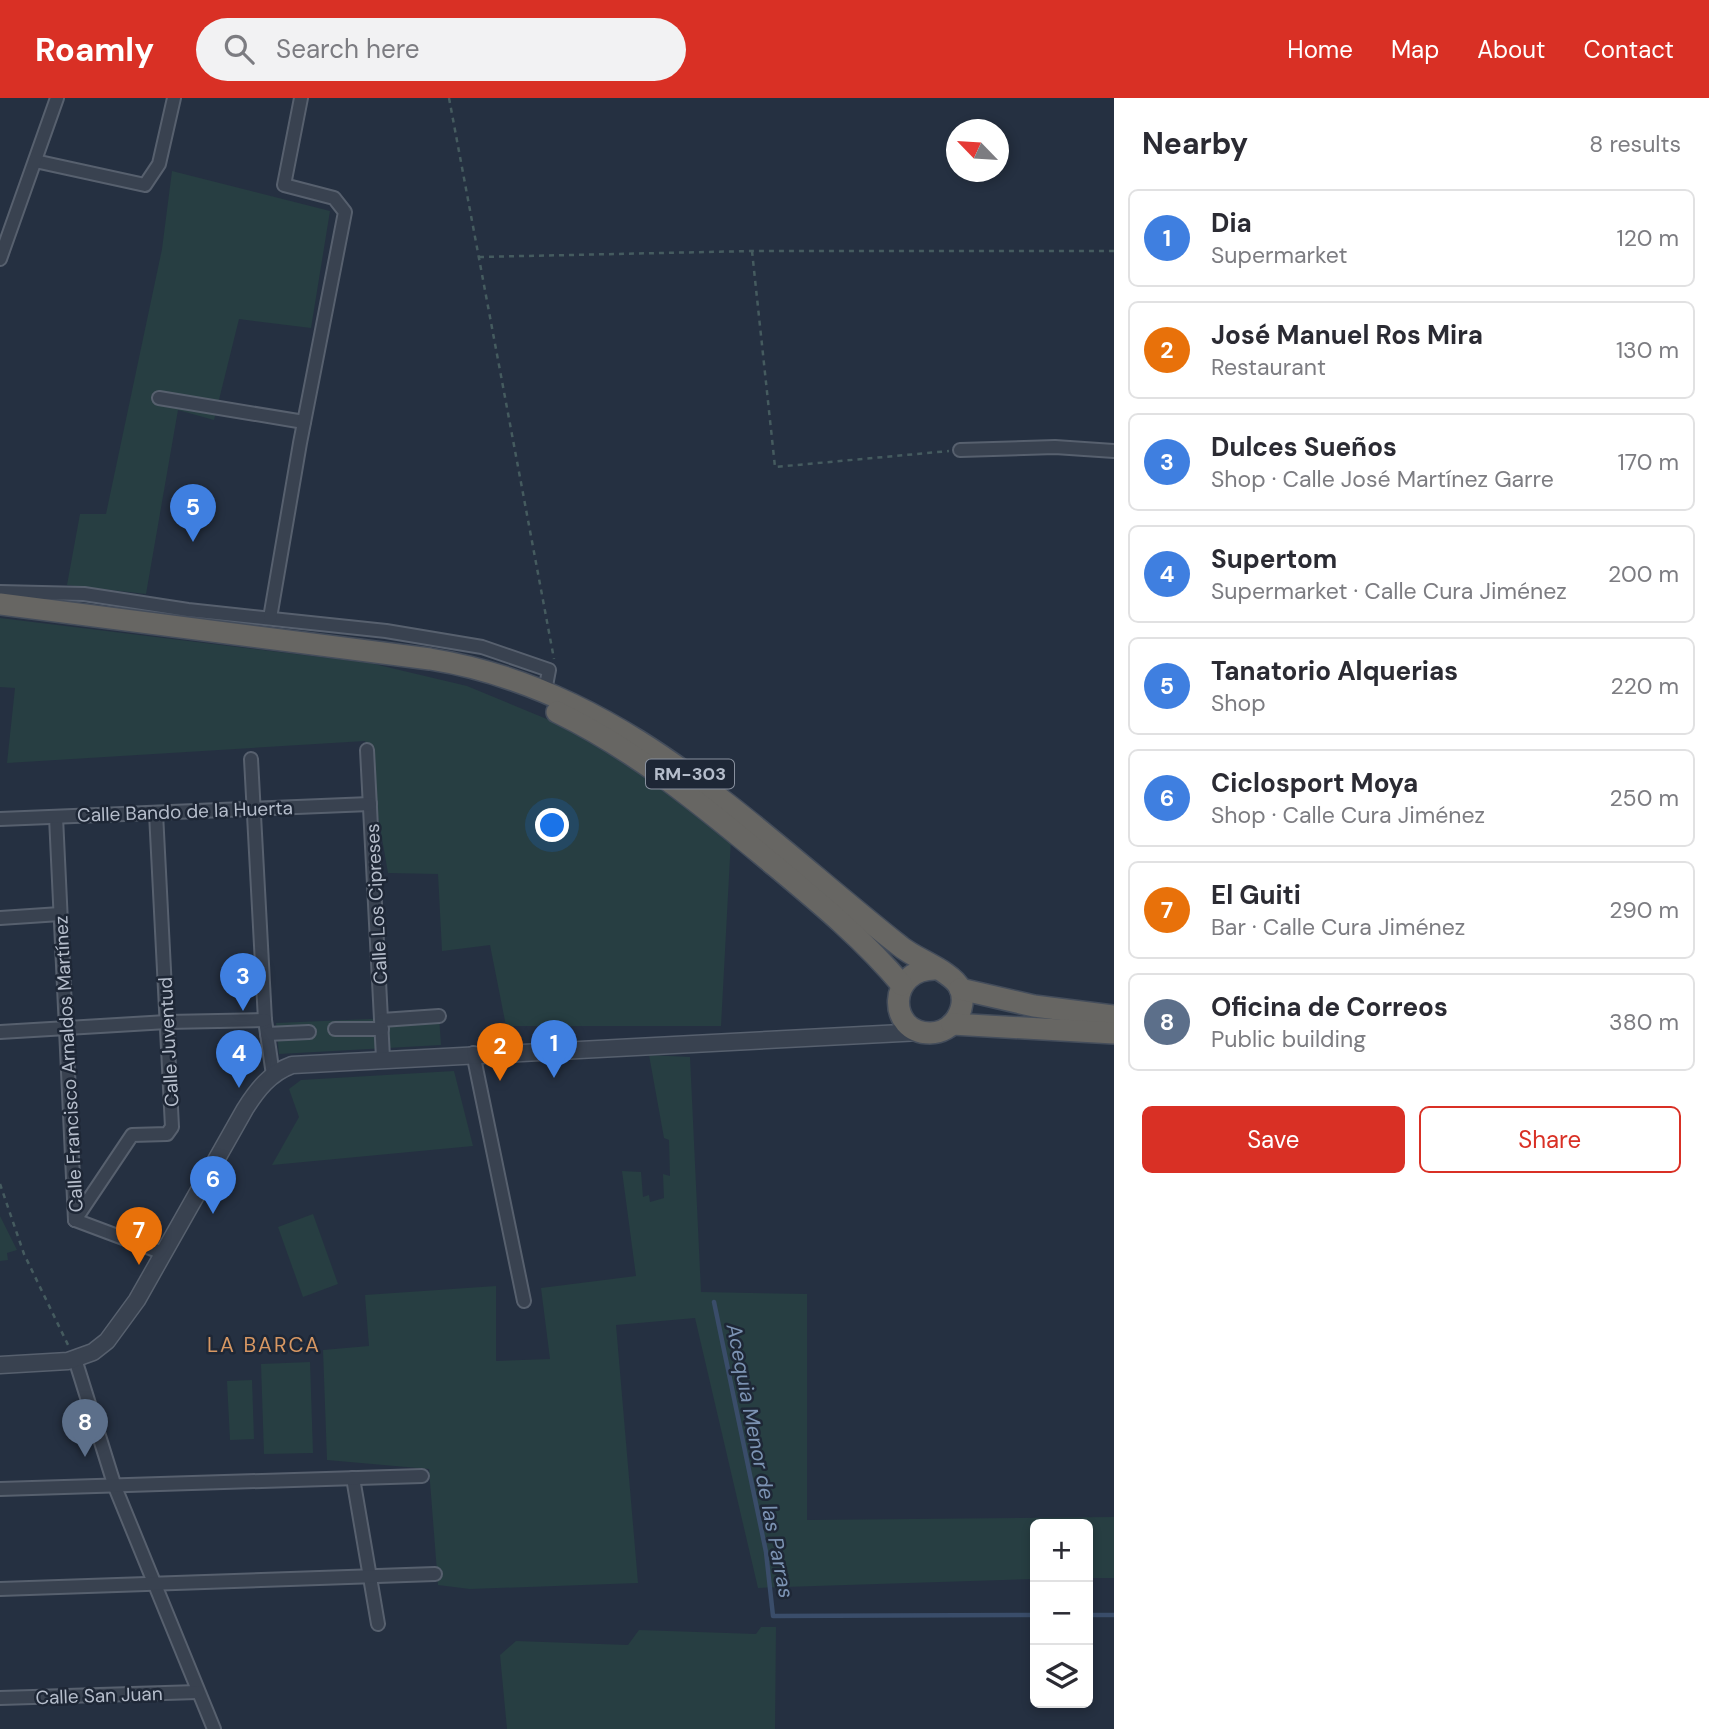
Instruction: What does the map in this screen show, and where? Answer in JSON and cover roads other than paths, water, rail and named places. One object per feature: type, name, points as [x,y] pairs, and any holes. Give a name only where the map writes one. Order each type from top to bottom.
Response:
[{"type":"highway","name":"RM-303","points":[[0,604],[404,656],[479,669],[545,691],[611,723],[670,759],[901,947],[950,976],[960,989],[1034,1006],[1114,1016]]},
{"type":"highway","name":"RM-303","points":[[404,656],[510,691],[614,742],[684,792],[796,883],[876,954],[900,996],[906,1022],[921,1032]]},
{"type":"highway","points":[[900,996],[916,972],[936,969]]},
{"type":"highway","points":[[952,1024],[961,1008],[960,989]]},
{"type":"highway","points":[[921,1032],[937,1032],[952,1024],[1114,1033]]},
{"type":"street","points":[[0,259],[57,98]]},
{"type":"street","points":[[35,161],[145,186],[159,164],[174,98]]},
{"type":"street","points":[[270,618],[304,422],[345,212],[334,198],[284,185],[301,98]]},
{"type":"street","points":[[159,398],[304,422]]},
{"type":"street","points":[[960,450],[1055,447],[1114,451]]},
{"type":"street","points":[[0,592],[83,594],[188,610],[386,631],[482,648],[549,670],[545,691]]},
{"type":"street","name":"Calle Los Cipreses","points":[[368,750],[383,1058]]},
{"type":"street","points":[[251,759],[266,1027],[273,1075]]},
{"type":"street","name":"Calle Bando de la Huerta","points":[[0,819],[370,804]]},
{"type":"street","name":"Calle Juventud","points":[[75,1220],[132,1135],[167,1134],[172,1127],[156,813]]},
{"type":"street","name":"Calle Francisco Arnaldos Martínez","points":[[56,817],[75,1220],[163,1253]]},
{"type":"street","points":[[0,918],[60,914]]},
{"type":"street","points":[[851,1037],[884,1024],[900,996]]},
{"type":"street","points":[[335,1029],[439,1016]]},
{"type":"street","points":[[0,1032],[167,1022],[309,1032]]},
{"type":"street","points":[[0,1365],[75,1359],[93,1352],[117,1331],[245,1109],[281,1069],[302,1063],[383,1058],[921,1032]]},
{"type":"street","points":[[473,1053],[524,1301]]},
{"type":"street","points":[[75,1359],[115,1487],[214,1729]]},
{"type":"street","points":[[0,1489],[422,1476]]},
{"type":"street","points":[[353,1478],[378,1624]]},
{"type":"street","points":[[0,1589],[435,1574]]},
{"type":"street","name":"Calle San Juan","points":[[0,1698],[198,1692]]},
{"type":"waterway","name":"Acequia Menor de las Parras","points":[[714,1302],[766,1552],[773,1616],[1030,1615]]},
{"type":"waterway","name":"Acequia Menor de las Parras","points":[[1093,1615],[1114,1615]]},
{"type":"place","name":"Tanatorio Alquerias","points":[[193,542]]},
{"type":"place","name":"Dulces Sueños","points":[[243,1011]]},
{"type":"place","name":"Dia","points":[[554,1078]]},
{"type":"place","name":"José Manuel Ros Mira","points":[[500,1081]]},
{"type":"place","name":"Supertom","points":[[239,1088]]},
{"type":"place","name":"Ciclosport Moya","points":[[213,1214]]},
{"type":"place","name":"El Guiti","points":[[139,1265]]},
{"type":"place","name":"Oficina de Correos","points":[[85,1457]]},
{"type":"district","name":"LA BARCA","points":[[264,1345]]}]
